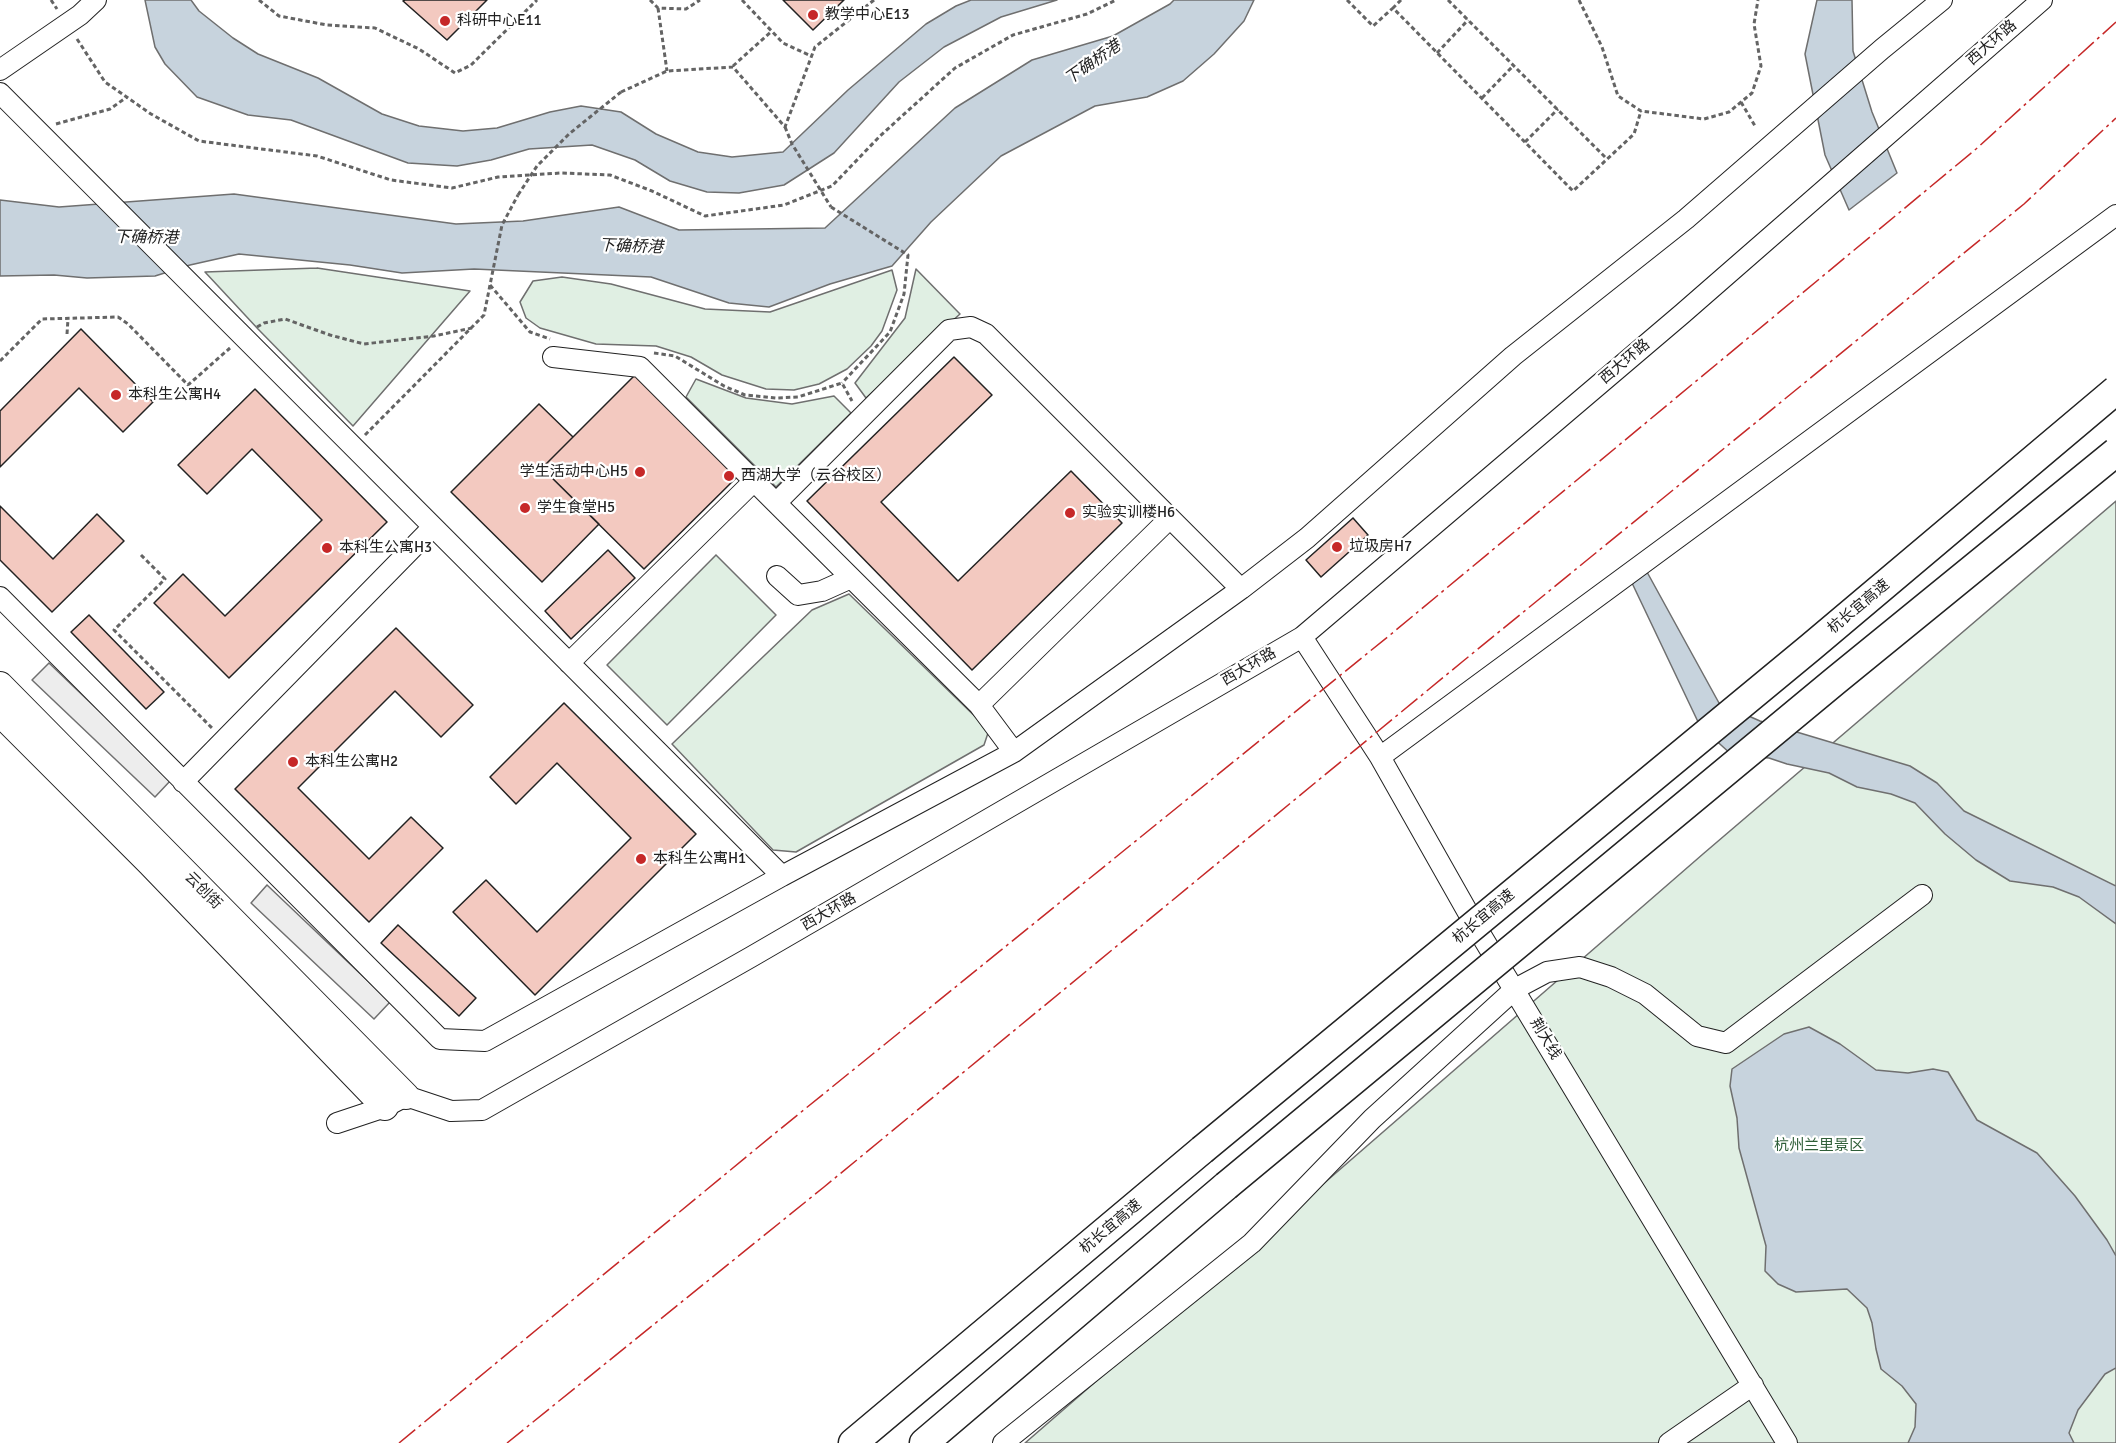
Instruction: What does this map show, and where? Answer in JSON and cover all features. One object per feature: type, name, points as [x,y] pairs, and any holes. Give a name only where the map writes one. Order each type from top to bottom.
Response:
[{"type":"highway","name":"杭长宜高速","points":[[853,1443],[2116,390]]},
{"type":"highway","points":[[924,1443],[1226,1186],[1826,688],[2116,452]]},
{"type":"highway","points":[[844,1443],[950,1363]]},
{"type":"main road","name":"云创街","points":[[0,685],[395,1102]]},
{"type":"main road","name":"云创街","points":[[0,713],[395,1102]]},
{"type":"street","points":[[0,70],[73,20],[96,0]]},
{"type":"street","points":[[0,597],[440,1039],[485,1041],[782,876],[1014,752],[1241,589],[1307,538],[1513,356],[1686,219],[1942,0]]},
{"type":"street","name":"西大环路","points":[[395,1102],[451,1111],[482,1110],[761,951],[1302,636],[1664,329],[2042,0]]},
{"type":"street","points":[[0,93],[782,876]]},
{"type":"street","points":[[1380,757],[2116,215]]},
{"type":"street","points":[[776,503],[949,330],[971,327],[986,334],[1241,589]]},
{"type":"street","points":[[556,350],[640,368],[978,705],[1014,752]]},
{"type":"street","points":[[569,663],[754,481]]},
{"type":"street","points":[[978,705],[1170,518]]},
{"type":"street","points":[[183,782],[433,527]]},
{"type":"street","points":[[777,576],[798,595],[822,591],[851,578]]},
{"type":"street","name":"荆大线","points":[[1302,636],[1380,757],[1475,925],[1787,1443]]},
{"type":"street","points":[[1003,1443],[1252,1243],[1372,1119],[1515,989],[1547,972],[1580,967],[1611,977],[1645,994],[1696,1036],[1726,1043],[1923,895]]},
{"type":"street","points":[[338,1123],[395,1102]]},
{"type":"street","points":[[1669,1443],[1753,1385]]},
{"type":"path","points":[[259,0],[279,16],[327,25],[375,28],[419,49],[455,73],[471,65],[537,0]]},
{"type":"path","points":[[650,0],[658,8],[667,71]]},
{"type":"path","points":[[658,8],[686,9],[700,0]]},
{"type":"path","points":[[742,0],[783,43],[811,56]]},
{"type":"path","points":[[785,127],[814,47],[874,0]]},
{"type":"path","points":[[73,20],[105,82],[200,141],[317,156],[391,180],[452,188],[498,177],[561,173],[610,175],[652,191],[705,216],[784,206],[832,186],[880,136],[955,68],[1013,35],[1087,14],[1116,0]]},
{"type":"path","points":[[1347,0],[1373,26],[1401,0]]},
{"type":"path","points":[[1448,0],[1607,159]]},
{"type":"path","points":[[1579,0],[1602,47],[1618,96],[1641,111],[1704,119],[1729,112],[1752,93],[1761,66],[1754,24],[1758,0]]},
{"type":"path","points":[[1393,8],[1573,191],[1634,134],[1641,111]]},
{"type":"path","points":[[1437,52],[1468,20]]},
{"type":"path","points":[[354,447],[484,315],[502,225],[537,166],[569,134],[621,92],[667,71],[733,67],[772,31]]},
{"type":"path","points":[[1482,98],[1514,66]]},
{"type":"path","points":[[647,352],[675,356],[724,386],[745,395],[776,398],[798,397],[842,383],[890,332],[904,294],[908,255],[831,207],[792,144],[785,127],[733,67]]},
{"type":"path","points":[[36,129],[110,109],[127,97]]},
{"type":"path","points":[[1741,102],[1755,126]]},
{"type":"path","points":[[1525,142],[1558,109]]},
{"type":"path","points":[[490,285],[530,332],[556,350]]},
{"type":"path","points":[[0,361],[42,319],[118,317],[128,324],[188,385],[237,331],[264,322],[285,320],[364,344],[434,336],[472,327]]},
{"type":"path","points":[[67,334],[68,319]]},
{"type":"path","points":[[842,383],[862,417]]},
{"type":"path","points":[[141,555],[165,579],[114,630],[224,740]]},
{"type":"green space","points":[[317,268],[470,291],[353,426],[205,272]]},
{"type":"green space","points":[[916,269],[960,314],[866,398],[855,383],[905,318]]},
{"type":"green space","points":[[892,270],[897,290],[882,331],[871,346],[847,369],[819,384],[794,390],[766,389],[722,375],[691,357],[656,346],[596,344],[540,328],[526,318],[520,302],[533,281],[562,277],[611,284],[705,309],[770,312]]},
{"type":"green space","points":[[696,379],[746,398],[792,404],[834,396],[851,413],[776,487],[686,397]]},
{"type":"green space","name":"杭州兰里景区","points":[[2116,501],[2116,1443],[1025,1443],[1703,854]]},
{"type":"green space","points":[[716,555],[776,615],[667,725],[607,665]]},
{"type":"green space","points":[[849,594],[989,730],[984,745],[796,852],[773,850],[672,744],[812,610]]},
{"type":"shaded area","points":[[49,663],[171,780],[155,797],[32,680]]},
{"type":"shaded area","points":[[267,885],[390,1002],[374,1019],[251,903]]},
{"type":"water","points":[[145,0],[191,0],[199,11],[258,54],[318,78],[382,114],[419,126],[463,131],[497,128],[550,112],[581,106],[621,112],[656,134],[698,152],[732,157],[783,152],[848,90],[926,24],[956,6],[971,0],[1057,0],[1001,17],[944,47],[899,82],[834,153],[784,185],[739,193],[707,192],[670,181],[635,160],[592,145],[529,149],[491,160],[457,166],[408,163],[291,120],[248,115],[197,97],[165,64],[155,47]]},
{"type":"water","name":"下确桥港","points":[[1174,0],[1254,0],[1244,21],[1214,54],[1183,81],[1147,97],[1095,106],[1001,156],[931,222],[892,266],[830,284],[769,307],[729,303],[651,277],[474,269],[402,273],[350,265],[239,254],[155,276],[87,278],[54,275],[0,276],[0,200],[59,207],[234,194],[456,224],[523,221],[619,207],[679,230],[825,228],[955,108],[1032,60],[1113,36]]},
{"type":"water","points":[[1817,0],[1852,0],[1853,51],[1872,112],[1897,173],[1849,210],[1825,155],[1805,54]]},
{"type":"water","points":[[1647,572],[1719,703],[1760,721],[1910,766],[1937,783],[1964,811],[2116,886],[2116,924],[2079,897],[2053,887],[2010,881],[1976,860],[1945,834],[1915,803],[1891,794],[1857,787],[1829,773],[1769,758],[1732,755],[1700,726],[1632,583]]},
{"type":"water","points":[[1809,1027],[1840,1044],[1876,1070],[1908,1073],[1933,1069],[1948,1072],[1977,1120],[2037,1153],[2075,1196],[2107,1240],[2116,1256],[2116,1368],[2105,1374],[2078,1410],[2069,1433],[2074,1443],[1908,1443],[1915,1427],[1916,1404],[1902,1386],[1881,1369],[1867,1308],[1847,1289],[1796,1292],[1778,1284],[1765,1271],[1766,1246],[1739,1148],[1737,1118],[1730,1086],[1732,1069],[1784,1034]]},
{"type":"building","name":"科研中心E11","points":[[487,0],[447,40],[403,1]]},
{"type":"building","name":"教学中心E13","points":[[783,0],[844,0],[813,30]]},
{"type":"building","name":"本科生公寓H4","points":[[81,329],[153,402],[123,432],[79,388],[0,467],[0,411]]},
{"type":"building","name":"实验实训楼H6","points":[[954,357],[992,395],[881,502],[958,581],[1071,471],[1122,523],[972,670],[807,501]]},
{"type":"building","name":"学生活动中心H5","points":[[635,375],[737,477],[644,569],[542,468]]},
{"type":"building","name":"本科生公寓H3","points":[[255,389],[387,522],[229,678],[154,603],[183,574],[225,616],[322,520],[252,449],[207,494],[178,465]]},
{"type":"building","name":"学生食堂H5","points":[[539,404],[573,437],[542,468],[599,524],[542,582],[451,492]]},
{"type":"building","points":[[0,506],[53,559],[97,514],[124,541],[52,612],[0,560]]},
{"type":"building","name":"垃圾房H7","points":[[1353,518],[1368,535],[1321,577],[1306,560]]},
{"type":"building","points":[[608,550],[635,578],[571,639],[545,611]]},
{"type":"building","points":[[89,615],[164,692],[146,709],[71,632]]},
{"type":"building","name":"本科生公寓H2","points":[[396,628],[473,705],[441,737],[395,691],[298,788],[369,859],[411,817],[443,848],[369,922],[235,789]]},
{"type":"building","name":"本科生公寓H1","points":[[564,703],[696,834],[535,995],[453,912],[486,880],[537,932],[631,838],[557,763],[516,804],[490,777]]},
{"type":"building","points":[[398,925],[476,998],[459,1016],[381,943]]},
{"type":"power","points":[[399,1443],[779,1130],[1390,635],[1976,149],[2116,22]]},
{"type":"power","points":[[507,1443],[824,1187],[1462,662],[2024,204],[2116,118]]},
{"type":"place","name":"教学中心E13","points":[[813,15]]},
{"type":"place","name":"科研中心E11","points":[[445,21]]},
{"type":"place","name":"本科生公寓H4","points":[[116,395]]},
{"type":"place","name":"学生活动中心H5","points":[[640,472]]},
{"type":"place","name":"西湖大学（云谷校区）","points":[[729,476]]},
{"type":"place","name":"学生食堂H5","points":[[525,508]]},
{"type":"place","name":"实验实训楼H6","points":[[1070,513]]},
{"type":"place","name":"垃圾房H7","points":[[1337,547]]},
{"type":"place","name":"本科生公寓H3","points":[[327,548]]},
{"type":"place","name":"本科生公寓H2","points":[[293,762]]},
{"type":"place","name":"本科生公寓H1","points":[[641,859]]}]
